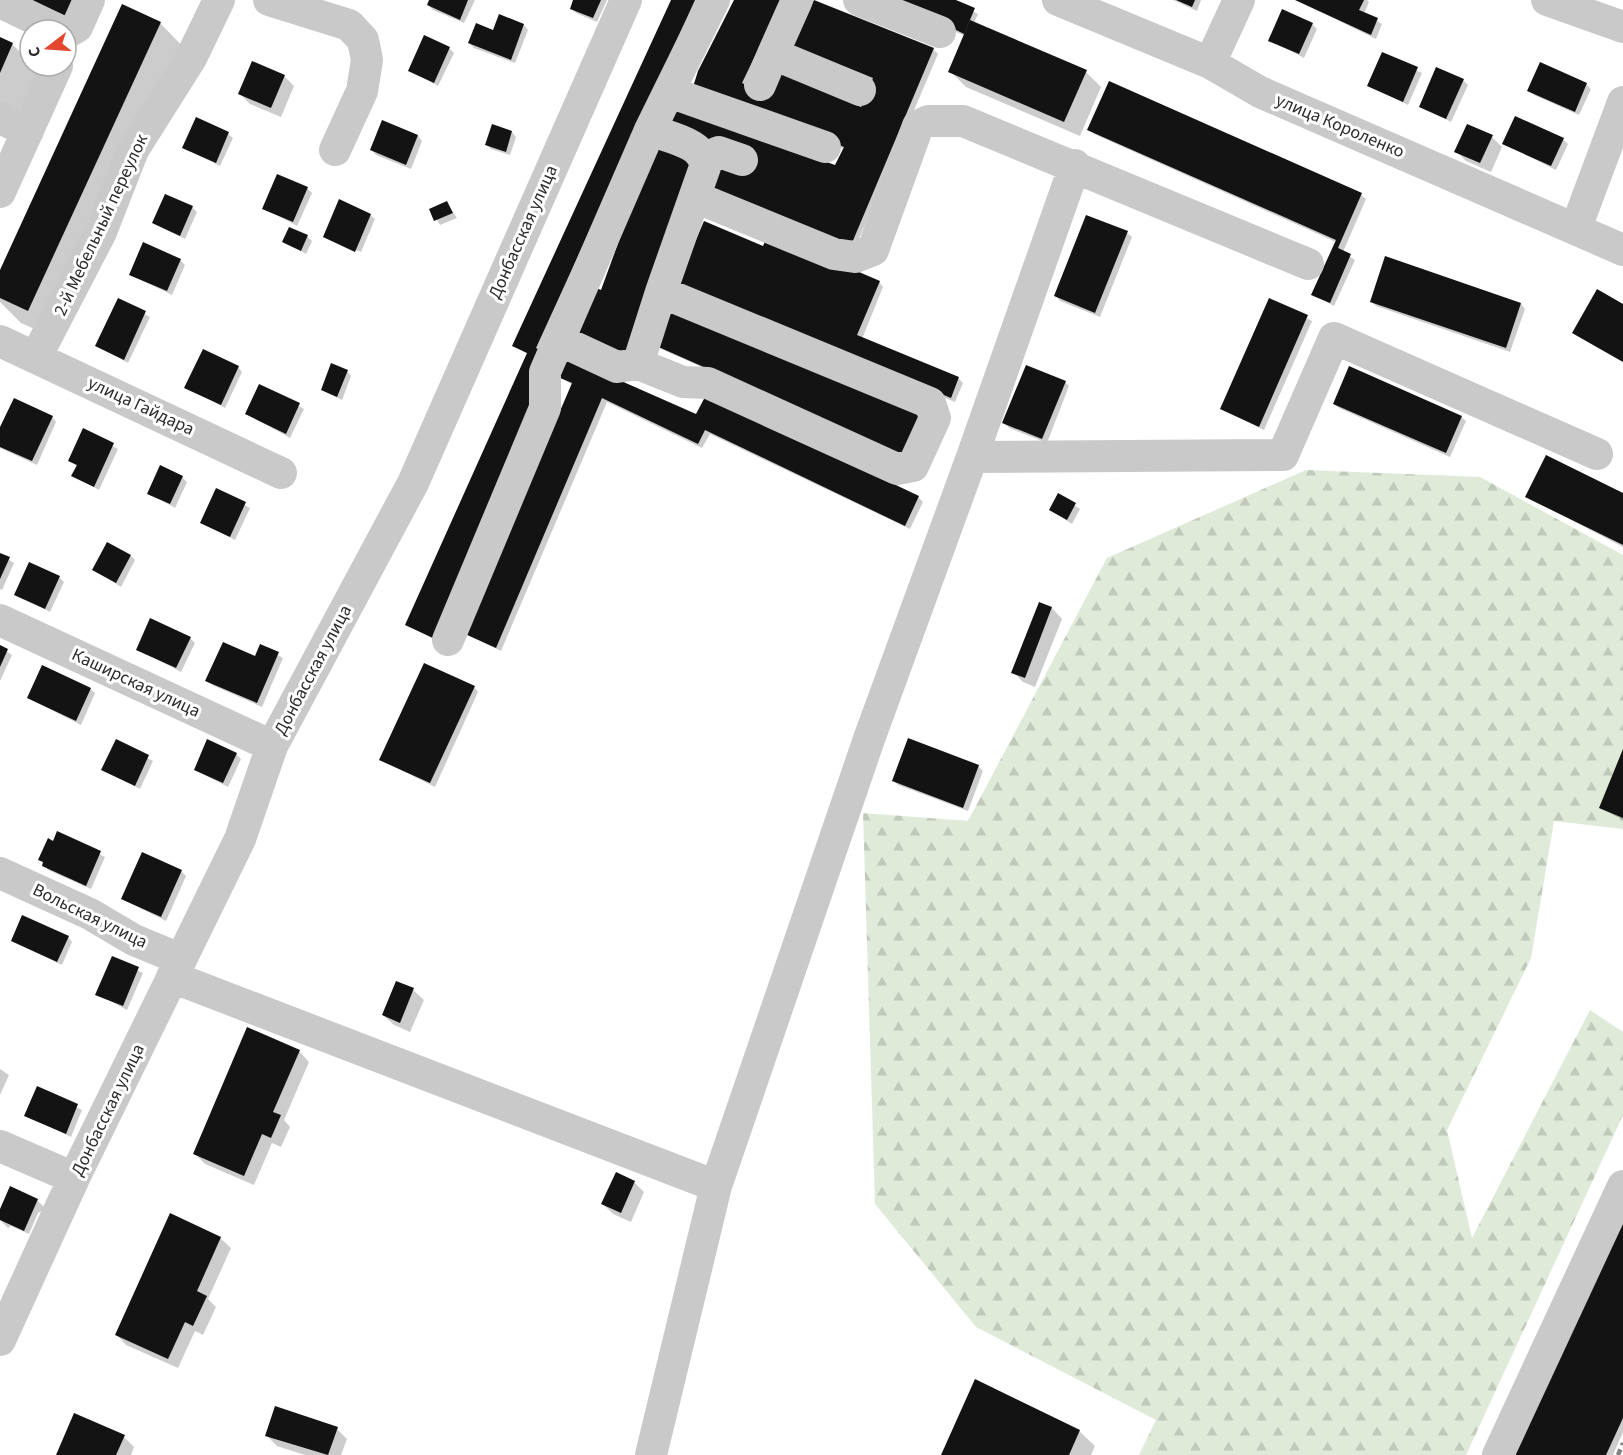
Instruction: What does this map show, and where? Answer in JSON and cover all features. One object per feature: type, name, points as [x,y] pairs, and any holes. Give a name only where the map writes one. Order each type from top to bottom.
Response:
[{"type":"street","points":[[78,25],[89,0]]},
{"type":"street","name":"2-й Мебельный переулок","points":[[36,357],[101,232],[133,150],[191,58],[219,0]]},
{"type":"street","points":[[269,0],[349,25],[363,40],[367,60],[362,91],[335,150]]},
{"type":"street","name":"Донбасская улица","points":[[0,1340],[74,1178],[240,839],[272,746],[413,483],[626,0]]},
{"type":"street","points":[[448,640],[545,408],[545,372],[650,130],[714,0]]},
{"type":"street","points":[[760,85],[796,0]]},
{"type":"street","points":[[859,0],[940,32]]},
{"type":"street","name":"улица Короленко","points":[[1058,0],[1210,63],[1260,92],[1623,250]]},
{"type":"street","points":[[1210,63],[1239,0]]},
{"type":"street","points":[[1547,0],[1623,27]]},
{"type":"street","points":[[0,2],[33,18]]},
{"type":"street","points":[[773,54],[860,90]]},
{"type":"street","points":[[0,192],[14,125],[48,78]]},
{"type":"street","points":[[669,92],[825,147]]},
{"type":"street","points":[[1576,228],[1623,102]]},
{"type":"street","points":[[695,197],[834,254],[855,257],[873,250],[918,126],[928,121],[963,121],[1074,165],[1308,264]]},
{"type":"street","points":[[638,364],[705,167],[705,158],[699,149],[650,130]]},
{"type":"street","points":[[705,158],[719,152],[742,160]]},
{"type":"street","points":[[651,1455],[716,1186],[868,739],[972,457],[1074,165]]},
{"type":"street","points":[[559,340],[617,367],[638,364],[683,382],[708,383],[897,469],[913,466],[935,418],[930,403],[661,292]]},
{"type":"street","points":[[972,457],[1282,455],[1334,338],[1597,454]]},
{"type":"street","name":"улица Гайдара","points":[[0,341],[281,473]]},
{"type":"street","name":"Каширская улица","points":[[0,620],[272,746]]},
{"type":"street","name":"Вольская улица","points":[[0,873],[90,914],[134,939],[176,968],[716,1186]]},
{"type":"street","points":[[0,1146],[74,1178]]},
{"type":"street","points":[[1498,1455],[1623,1186]]},
{"type":"green space","points":[[1306,470],[1480,477],[1623,555],[1623,829],[1554,821],[1531,958],[1447,1130],[1472,1238],[1590,1010],[1623,1032],[1623,1115],[1466,1455],[1139,1455],[1156,1420],[976,1327],[875,1204],[863,813],[968,821],[1107,558]]},
{"type":"building","points":[[30,0],[76,0],[68,17]]},
{"type":"building","points":[[429,0],[468,0],[460,20],[427,5]]},
{"type":"building","points":[[573,0],[601,0],[593,18],[570,9]]},
{"type":"building","points":[[671,0],[695,0],[536,348],[543,352],[533,400],[435,639],[405,625],[527,353],[512,346]]},
{"type":"building","points":[[734,0],[782,0],[742,83],[757,90],[782,73],[861,107],[873,78],[792,47],[814,0],[934,48],[849,250],[710,194],[670,127],[677,107],[835,165],[844,147],[692,90],[698,71]]},
{"type":"building","points":[[897,0],[956,0],[975,8],[964,34]]},
{"type":"building","points":[[1176,0],[1195,0],[1192,7]]},
{"type":"building","points":[[1295,0],[1364,0],[1359,10],[1378,18],[1371,35]]},
{"type":"building","points":[[122,4],[161,22],[28,311],[0,298],[0,270]]},
{"type":"building","points":[[1282,9],[1313,23],[1299,54],[1268,41]]},
{"type":"building","points":[[499,14],[524,24],[511,60],[468,43],[476,23],[493,30]]},
{"type":"building","points":[[970,20],[1087,70],[1064,122],[948,72]]},
{"type":"building","points":[[424,35],[450,47],[434,83],[408,71]]},
{"type":"building","points":[[0,37],[13,43],[0,73]]},
{"type":"building","points":[[1382,52],[1418,67],[1403,102],[1367,86]]},
{"type":"building","points":[[252,61],[285,75],[271,108],[238,94]]},
{"type":"building","points":[[1540,62],[1587,83],[1575,112],[1527,91]]},
{"type":"building","points":[[1436,67],[1464,79],[1446,119],[1419,107]]},
{"type":"building","points":[[1109,81],[1362,193],[1338,248],[1351,254],[1330,303],[1311,295],[1336,240],[1087,130]]},
{"type":"building","points":[[1515,116],[1564,138],[1551,166],[1502,144]]},
{"type":"building","points":[[196,117],[229,132],[216,163],[182,148]]},
{"type":"building","points":[[382,120],[418,135],[406,165],[370,150]]},
{"type":"building","points":[[492,124],[512,131],[506,152],[485,145]]},
{"type":"building","points":[[1467,124],[1493,135],[1480,163],[1454,152]]},
{"type":"building","points":[[654,145],[696,160],[626,356],[578,336],[596,288],[601,290]]},
{"type":"building","points":[[277,174],[308,187],[293,222],[262,209]]},
{"type":"building","points":[[165,194],[193,206],[180,236],[152,223]]},
{"type":"building","points":[[339,199],[371,214],[355,252],[323,237]]},
{"type":"building","points":[[447,201],[453,213],[434,221],[429,209]]},
{"type":"building","points":[[1086,215],[1128,231],[1095,313],[1054,296]]},
{"type":"building","points":[[704,221],[763,246],[766,239],[838,263],[880,281],[857,335],[959,377],[951,398],[677,284]]},
{"type":"building","points":[[289,227],[308,235],[301,251],[282,242]]},
{"type":"building","points":[[143,242],[181,259],[167,291],[129,275]]},
{"type":"building","points":[[1385,256],[1521,303],[1506,348],[1370,302]]},
{"type":"building","points":[[1597,289],[1623,304],[1623,362],[1572,333]]},
{"type":"building","points":[[118,298],[146,311],[124,360],[95,346]]},
{"type":"building","points":[[1269,298],[1308,315],[1259,427],[1220,409]]},
{"type":"building","points":[[672,304],[927,417],[909,458],[654,345]]},
{"type":"building","points":[[203,349],[239,366],[221,405],[184,388]]},
{"type":"building","points":[[560,354],[696,414],[706,395],[919,496],[905,526],[705,430],[698,444],[602,398],[496,648],[465,634],[572,383],[551,374]]},
{"type":"building","points":[[331,363],[348,370],[337,397],[321,390]]},
{"type":"building","points":[[1026,365],[1066,381],[1042,439],[1002,423]]},
{"type":"building","points":[[1349,366],[1462,416],[1446,453],[1333,404]]},
{"type":"building","points":[[259,384],[300,403],[286,434],[245,414]]},
{"type":"building","points":[[14,398],[53,416],[32,461],[0,447],[0,427]]},
{"type":"building","points":[[83,428],[114,443],[94,487],[71,476],[77,465],[68,461]]},
{"type":"building","points":[[1546,455],[1623,493],[1623,545],[1525,497]]},
{"type":"building","points":[[160,465],[183,476],[170,504],[147,494]]},
{"type":"building","points":[[216,488],[246,502],[230,537],[200,523]]},
{"type":"building","points":[[1058,493],[1076,503],[1067,520],[1049,510]]},
{"type":"building","points":[[107,542],[131,555],[116,583],[92,570]]},
{"type":"building","points":[[0,553],[10,557],[0,579]]},
{"type":"building","points":[[29,562],[60,576],[45,609],[14,595]]},
{"type":"building","points":[[1039,602],[1052,607],[1025,678],[1011,673]]},
{"type":"building","points":[[150,618],[191,637],[176,668],[136,650]]},
{"type":"building","points":[[223,642],[255,656],[260,644],[279,652],[257,703],[205,681]]},
{"type":"building","points":[[0,645],[8,649],[0,667]]},
{"type":"building","points":[[424,663],[475,686],[430,783],[379,760]]},
{"type":"building","points":[[42,665],[91,688],[76,721],[27,698]]},
{"type":"building","points":[[908,738],[979,765],[963,808],[892,781]]},
{"type":"building","points":[[116,739],[149,755],[135,786],[101,770]]},
{"type":"building","points":[[207,739],[237,753],[223,783],[194,770]]},
{"type":"building","points":[[1623,749],[1623,818],[1599,808]]},
{"type":"building","points":[[57,831],[101,851],[86,886],[42,866],[43,862],[38,860],[48,838],[53,841]]},
{"type":"building","points":[[142,852],[182,870],[161,917],[121,899]]},
{"type":"building","points":[[22,915],[69,936],[57,962],[11,941]]},
{"type":"building","points":[[112,956],[139,967],[123,1006],[95,995]]},
{"type":"building","points":[[396,981],[414,988],[400,1023],[382,1015]]},
{"type":"building","points":[[247,1027],[300,1050],[273,1112],[281,1115],[271,1138],[262,1134],[244,1176],[193,1154]]},
{"type":"building","points":[[37,1086],[78,1104],[66,1134],[24,1116]]},
{"type":"building","points":[[616,1172],[635,1181],[621,1213],[601,1204]]},
{"type":"building","points":[[10,1186],[38,1199],[24,1231],[0,1220],[0,1209]]},
{"type":"building","points":[[170,1213],[221,1237],[197,1291],[207,1296],[193,1326],[185,1322],[168,1359],[115,1335]]},
{"type":"building","points":[[1623,1217],[1623,1418],[1606,1455],[1515,1455]]},
{"type":"building","points":[[975,1379],[1080,1430],[1069,1455],[941,1455]]},
{"type":"building","points":[[275,1406],[338,1427],[328,1455],[265,1436]]},
{"type":"building","points":[[74,1413],[125,1435],[116,1455],[56,1455]]},
{"type":"railway","points":[[1618,1455],[1623,1443]]}]
